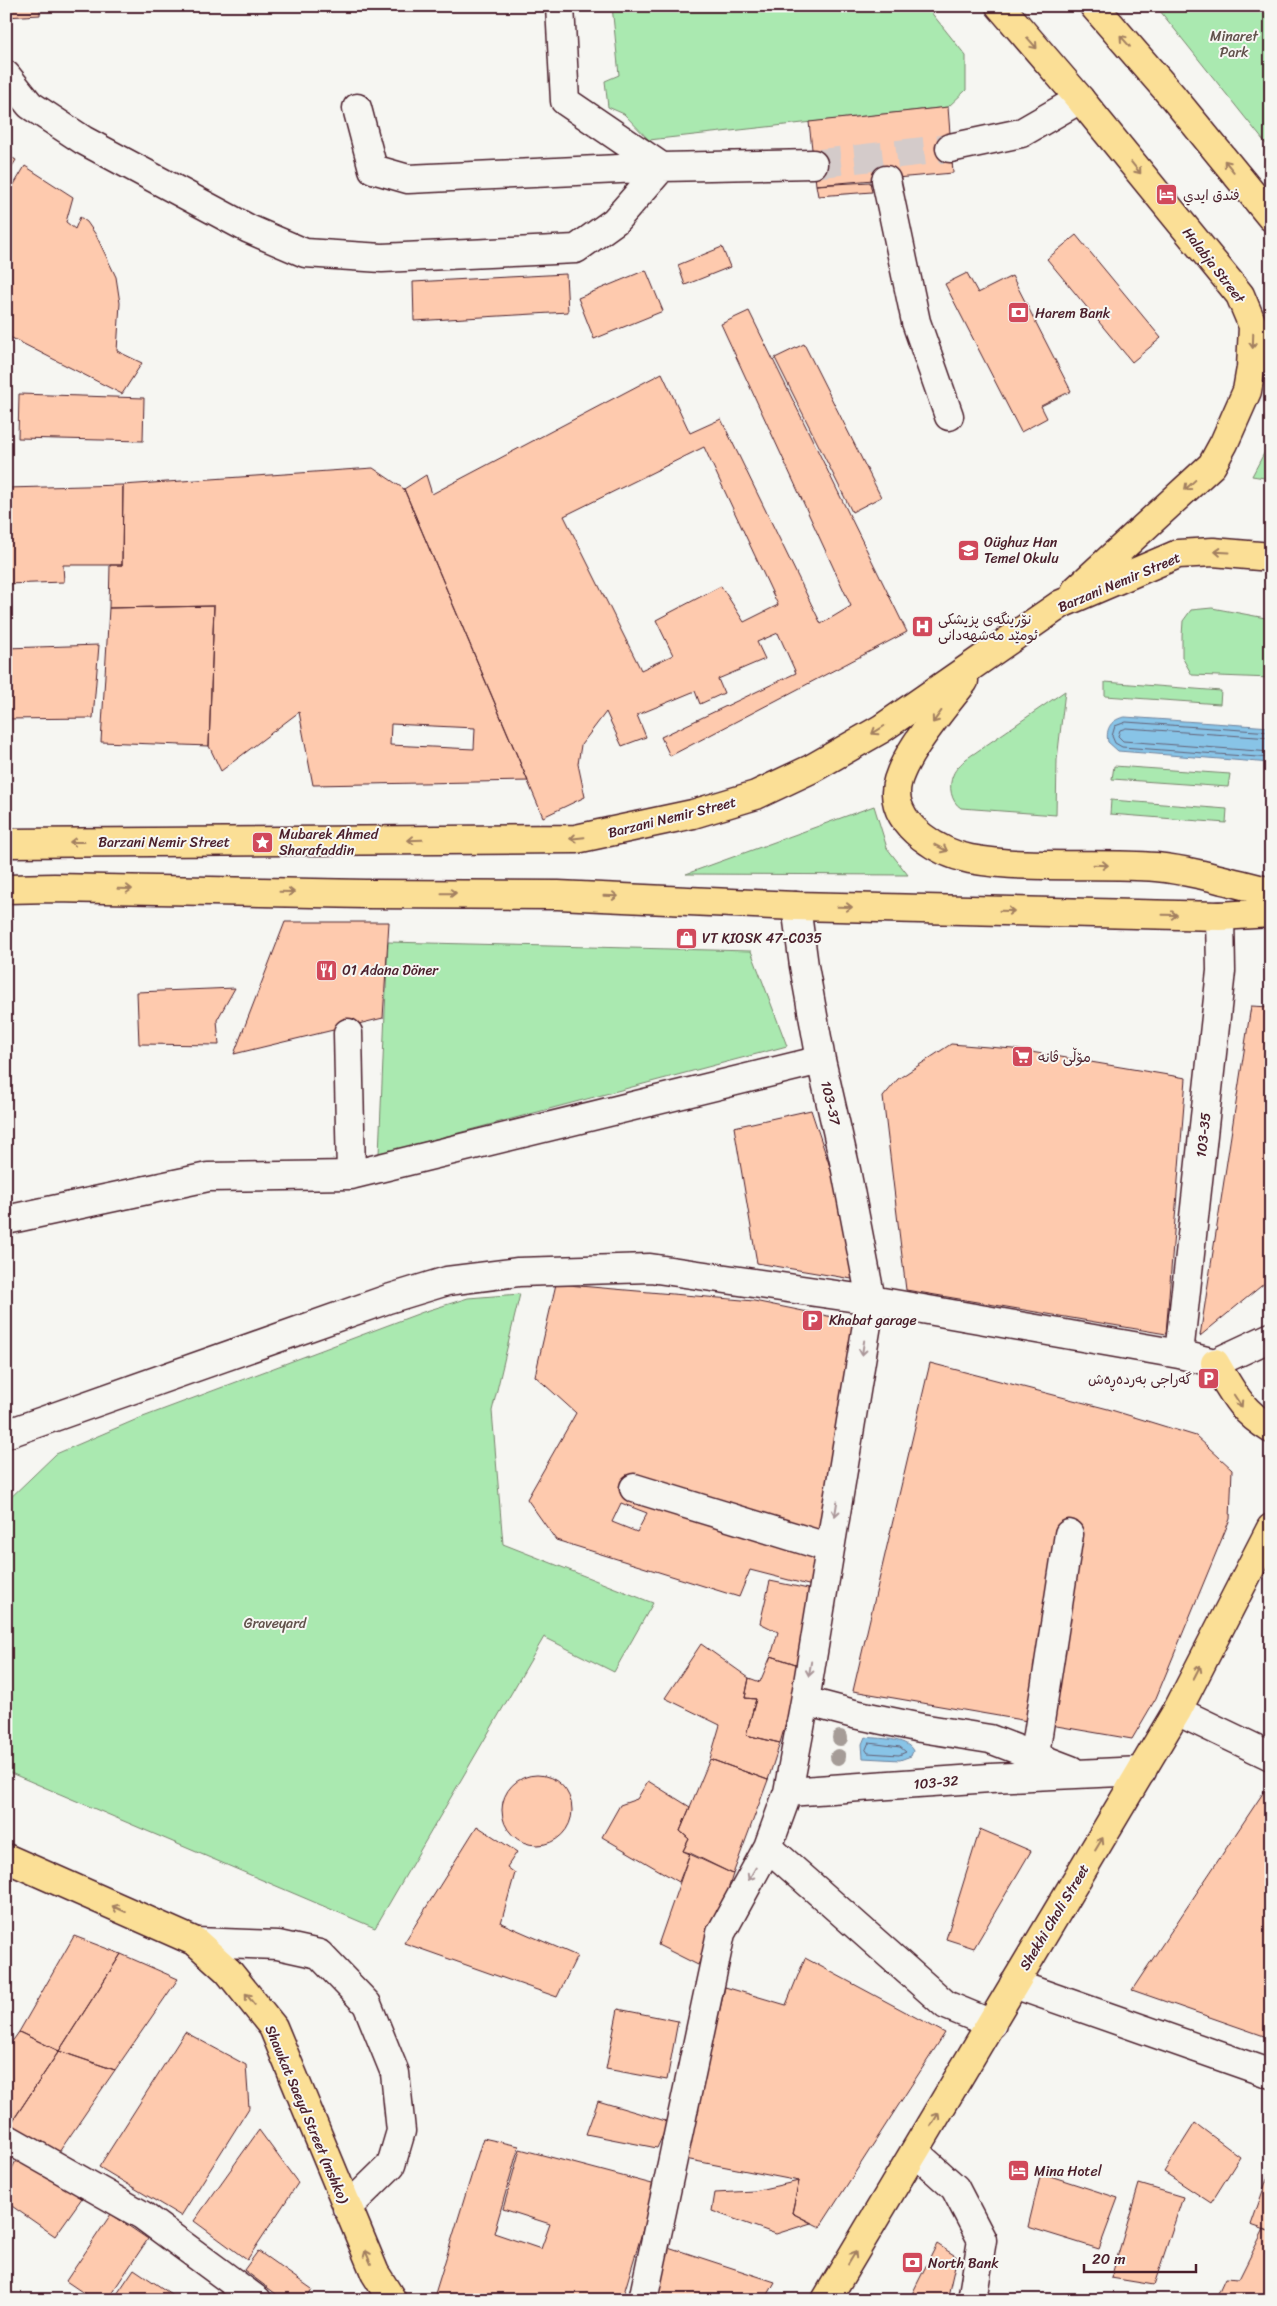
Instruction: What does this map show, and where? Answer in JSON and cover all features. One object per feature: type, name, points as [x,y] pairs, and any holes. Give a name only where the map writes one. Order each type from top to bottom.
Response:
[{"type":"main road","name":"Halabja Street","points":[[1000,6],[1080,99],[1240,295],[1254,326],[1254,342],[1247,391],[1234,423],[1212,464],[1060,604]]},
{"type":"main road","points":[[1094,6],[1173,97],[1271,217]]},
{"type":"main road","name":"Barzani Nemir Street","points":[[6,843],[576,839],[625,830],[693,814],[756,795],[811,769],[880,729],[1060,604],[1178,554],[1213,552],[1271,557]]},
{"type":"main road","points":[[976,663],[914,749],[900,772],[896,793],[899,806],[910,825],[924,839],[949,853],[969,859],[1155,867],[1204,875],[1271,892]]},
{"type":"main road","points":[[6,889],[74,888],[365,894],[558,894],[796,906],[1220,916],[1271,913]]},
{"type":"main road","points":[[1215,1363],[1240,1405],[1252,1418],[1271,1429]]},
{"type":"main road","name":"Shekhi Choli Street","points":[[826,2300],[1142,1772],[1177,1711],[1271,1528]]},
{"type":"main road","name":"Shawkat Saeyd Street (mshko)","points":[[6,1858],[196,1942],[228,1971],[273,2027],[375,2273],[392,2300]]},
{"type":"street","points":[[560,6],[565,101],[662,167]]},
{"type":"street","points":[[6,76],[30,104],[83,140],[249,228],[305,253],[382,258],[576,249],[615,221],[662,167]]},
{"type":"street","points":[[950,148],[1021,133],[1080,99]]},
{"type":"street","points":[[357,108],[372,169],[408,179],[662,167],[813,164]]},
{"type":"street","points":[[886,180],[916,322],[949,416]]},
{"type":"street","name":"103-37","points":[[796,906],[804,966],[821,1060],[846,1170],[871,1300]]},
{"type":"street","name":"103-35","points":[[1179,1354],[1221,971],[1220,916]]},
{"type":"street","points":[[348,1033],[351,1175]]},
{"type":"street","points":[[6,1220],[208,1177],[351,1175],[821,1060]]},
{"type":"street","points":[[10,1438],[388,1299],[447,1282],[518,1272],[650,1268],[871,1300],[1179,1354],[1215,1363],[1271,1337]]},
{"type":"street","points":[[643,2300],[721,1933],[768,1847],[788,1792],[871,1300]]},
{"type":"street","points":[[634,1488],[830,1548]]},
{"type":"street","points":[[1033,1766],[1069,1534]]},
{"type":"street","name":"103-32","points":[[805,1700],[854,1714],[990,1739],[1033,1766]]},
{"type":"street","points":[[1177,1711],[1271,1756]]},
{"type":"street","name":"103-32","points":[[788,1792],[1033,1766],[1084,1774],[1142,1772]]},
{"type":"street","points":[[768,1847],[946,2004],[992,2024]]},
{"type":"street","points":[[196,1942],[278,1945],[319,1954],[367,2004],[395,2073],[401,2131],[391,2165],[347,2208]]},
{"type":"street","points":[[1014,1984],[1271,2074]]},
{"type":"street","points":[[6,2138],[142,2214],[257,2300]]},
{"type":"street","points":[[915,2152],[954,2188],[982,2240],[972,2300]]},
{"type":"green space","points":[[612,6],[926,6],[966,56],[966,90],[948,107],[649,140],[624,114],[608,107],[605,81],[619,75]]},
{"type":"green space","name":"Minaret Park","points":[[1156,6],[1271,6],[1271,150]]},
{"type":"green space","points":[[1271,440],[1271,479],[1252,476]]},
{"type":"green space","points":[[1212,608],[1271,619],[1271,678],[1192,675],[1182,657],[1183,621],[1191,610]]},
{"type":"green space","points":[[1105,682],[1221,691],[1220,704],[1105,696]]},
{"type":"green space","points":[[1065,691],[1057,760],[1056,815],[961,808],[955,802],[951,793],[951,779],[959,766],[966,759]]},
{"type":"green space","points":[[1114,766],[1230,774],[1228,787],[1112,779]]},
{"type":"green space","points":[[1111,800],[1227,809],[1226,823],[1110,814]]},
{"type":"green space","points":[[874,806],[887,848],[908,875],[686,874]]},
{"type":"green space","points":[[388,942],[751,951],[787,1046],[379,1154]]},
{"type":"green space","name":"Graveyard","points":[[520,1294],[492,1411],[503,1544],[653,1603],[614,1672],[544,1637],[375,1928],[6,1771],[6,1502],[56,1454],[135,1420],[423,1312],[468,1298]]},
{"type":"water","points":[[1125,717],[1271,727],[1271,763],[1118,751],[1108,742],[1108,732],[1113,722]]},
{"type":"water","points":[[865,1737],[899,1741],[910,1746],[913,1751],[911,1756],[900,1760],[863,1758],[862,1744]]},
{"type":"building","points":[[6,6],[40,6],[40,15],[6,17]]},
{"type":"building","points":[[948,107],[953,173],[816,185],[809,122]]},
{"type":"building","points":[[6,154],[16,160],[6,176]]},
{"type":"building","points":[[25,166],[73,197],[66,222],[75,229],[80,217],[87,222],[96,235],[116,277],[120,303],[117,351],[142,363],[122,394],[6,335],[6,198]]},
{"type":"building","points":[[870,182],[872,192],[818,196],[816,185]]},
{"type":"building","points":[[1076,235],[1161,338],[1132,362],[1047,259]]},
{"type":"building","points":[[722,247],[730,267],[685,285],[678,265]]},
{"type":"building","points":[[646,270],[663,311],[594,339],[578,298]]},
{"type":"building","points":[[967,273],[978,293],[1012,276],[1071,391],[1041,406],[1047,418],[1021,432],[945,284]]},
{"type":"building","points":[[566,274],[568,312],[414,321],[413,282]]},
{"type":"building","points":[[749,311],[907,632],[670,756],[661,737],[796,673],[778,633],[757,642],[765,659],[718,679],[724,693],[700,704],[695,691],[637,715],[646,737],[622,746],[606,712],[581,745],[578,764],[585,797],[543,817],[404,489],[426,475],[432,494],[662,373],[690,433],[721,419],[821,624],[851,606],[721,324]],"holes":[[[704,447],[778,605],[744,622],[721,586],[656,620],[673,655],[641,670],[564,516]]]},
{"type":"building","points":[[804,344],[881,497],[852,512],[775,358]]},
{"type":"building","points":[[19,394],[144,398],[143,441],[18,438]]},
{"type":"building","points":[[373,468],[404,489],[528,781],[313,785],[299,712],[221,771],[209,746],[214,606],[109,608],[110,565],[122,565],[123,485]]},
{"type":"building","points":[[123,485],[122,565],[63,565],[64,582],[6,584],[6,488]]},
{"type":"building","points":[[214,606],[209,746],[101,742],[109,608]]},
{"type":"building","points":[[99,645],[93,718],[6,719],[6,648]]},
{"type":"building","points":[[391,724],[475,728],[474,749],[390,745]]},
{"type":"building","name":"01 Adana Döner","points":[[285,922],[389,922],[383,1018],[234,1054]]},
{"type":"building","points":[[235,988],[217,1020],[219,1045],[139,1044],[137,992]]},
{"type":"building","points":[[1251,1006],[1271,1007],[1271,1278],[1200,1336]]},
{"type":"building","points":[[951,1044],[1013,1049],[1186,1078],[1166,1334],[906,1290],[883,1097],[898,1079]]},
{"type":"building","points":[[811,1110],[842,1203],[852,1279],[757,1263],[734,1127]]},
{"type":"building","points":[[556,1284],[754,1301],[862,1323],[820,1588],[750,1570],[739,1597],[556,1540],[527,1499],[576,1413],[535,1376]],"holes":[[[621,1503],[647,1513],[637,1532],[612,1522]]]},
{"type":"building","points":[[930,1363],[1108,1409],[1196,1436],[1232,1469],[1230,1519],[1156,1698],[1132,1739],[853,1691]]},
{"type":"building","points":[[770,1581],[818,1591],[802,1666],[771,1656],[778,1632],[760,1623]]},
{"type":"building","points":[[701,1644],[749,1678],[745,1698],[756,1699],[746,1735],[780,1743],[768,1780],[710,1759],[720,1725],[665,1698]]},
{"type":"building","points":[[771,1656],[802,1666],[780,1743],[746,1735],[756,1699],[745,1698],[749,1678],[760,1682]]},
{"type":"building","points":[[710,1759],[768,1780],[733,1874],[683,1851],[689,1839],[680,1831]]},
{"type":"building","points":[[530,1775],[544,1775],[557,1781],[566,1790],[572,1803],[570,1823],[562,1835],[544,1845],[530,1845],[517,1839],[508,1830],[502,1817],[502,1803],[508,1790],[517,1781]]},
{"type":"building","points":[[648,1781],[690,1807],[680,1831],[689,1839],[683,1851],[690,1853],[679,1882],[602,1837],[620,1805],[637,1799]]},
{"type":"building","points":[[1269,1784],[1271,1785],[1271,2030],[1267,2037],[1132,1990]]},
{"type":"building","points":[[477,1826],[517,1852],[507,1867],[515,1873],[501,1923],[577,1956],[557,1997],[404,1943]]},
{"type":"building","points":[[980,1829],[1031,1851],[974,1948],[946,1939]]},
{"type":"building","points":[[690,1853],[733,1874],[721,1912],[698,1965],[658,1945]]},
{"type":"building","points":[[74,1936],[121,1954],[59,2051],[19,2032]]},
{"type":"building","points":[[121,1954],[178,1979],[115,2070],[59,2051]]},
{"type":"building","points":[[805,1958],[945,2033],[820,2227],[792,2213],[799,2181],[685,2159],[725,1987],[786,2005]]},
{"type":"building","points":[[618,2009],[678,2021],[667,2080],[606,2069]]},
{"type":"building","points":[[19,2032],[59,2051],[10,2125],[6,2123],[6,2050]]},
{"type":"building","points":[[185,2032],[246,2065],[249,2108],[181,2216],[99,2167]]},
{"type":"building","points":[[59,2051],[115,2070],[57,2155],[10,2125]]},
{"type":"building","points":[[598,2101],[669,2122],[657,2148],[586,2134]]},
{"type":"building","points":[[1195,2123],[1240,2157],[1211,2203],[1164,2172]]},
{"type":"building","points":[[259,2130],[298,2183],[247,2260],[194,2221]]},
{"type":"building","points":[[483,2138],[519,2146],[494,2233],[541,2249],[550,2224],[503,2209],[520,2149],[656,2185],[622,2300],[484,2300],[474,2298],[473,2300],[436,2300],[434,2297]]},
{"type":"building","points":[[17,2158],[82,2198],[55,2236],[6,2202],[6,2182]]},
{"type":"building","points":[[1271,2167],[1271,2183],[1266,2182]]},
{"type":"building","points":[[1041,2173],[1118,2198],[1099,2249],[1028,2227]]},
{"type":"building","points":[[799,2181],[792,2213],[811,2223],[776,2234],[712,2211],[715,2193],[754,2191]]},
{"type":"building","points":[[1266,2182],[1271,2183],[1271,2232],[1251,2225]]},
{"type":"building","points":[[1139,2184],[1183,2197],[1154,2285],[1111,2278]]},
{"type":"building","points":[[111,2214],[148,2239],[107,2300],[94,2300],[66,2281]]},
{"type":"building","points":[[1264,2229],[1271,2232],[1271,2300],[1215,2300],[1225,2278],[1239,2279]]},
{"type":"building","points":[[937,2244],[957,2257],[947,2300],[909,2300]]},
{"type":"building","points":[[665,2246],[775,2282],[765,2300],[656,2300]]},
{"type":"building","points":[[258,2251],[312,2289],[305,2300],[284,2300],[244,2270]]},
{"type":"building","points":[[134,2269],[174,2296],[171,2300],[113,2300]]},
{"type":"tunnel","points":[[813,164],[950,148]]},
{"type":"place","name":"فندق ايدي","points":[[1167,195]]},
{"type":"place","name":"Harem Bank","points":[[1019,313]]},
{"type":"place","name":"Oüghuz Han Temel Okulu","points":[[968,550]]},
{"type":"place","name":"نۆرینگەی پزیشکی ئومێد مەشهەدانی","points":[[922,627]]},
{"type":"place","name":"Mubarek Ahmed Sharafaddin","points":[[263,842]]},
{"type":"place","name":"VT KIOSK 47-C035","points":[[686,938]]},
{"type":"place","name":"01 Adana Döner","points":[[326,970]]},
{"type":"place","name":"مۆڵی ڤانە","points":[[1022,1057]]},
{"type":"place","name":"Khabat garage","points":[[813,1320]]},
{"type":"place","name":"گەراجی بەردەڕەش","points":[[1208,1379]]},
{"type":"place","name":"Mina Hotel","points":[[1018,2171]]},
{"type":"place","name":"North Bank","points":[[912,2263]]}]
